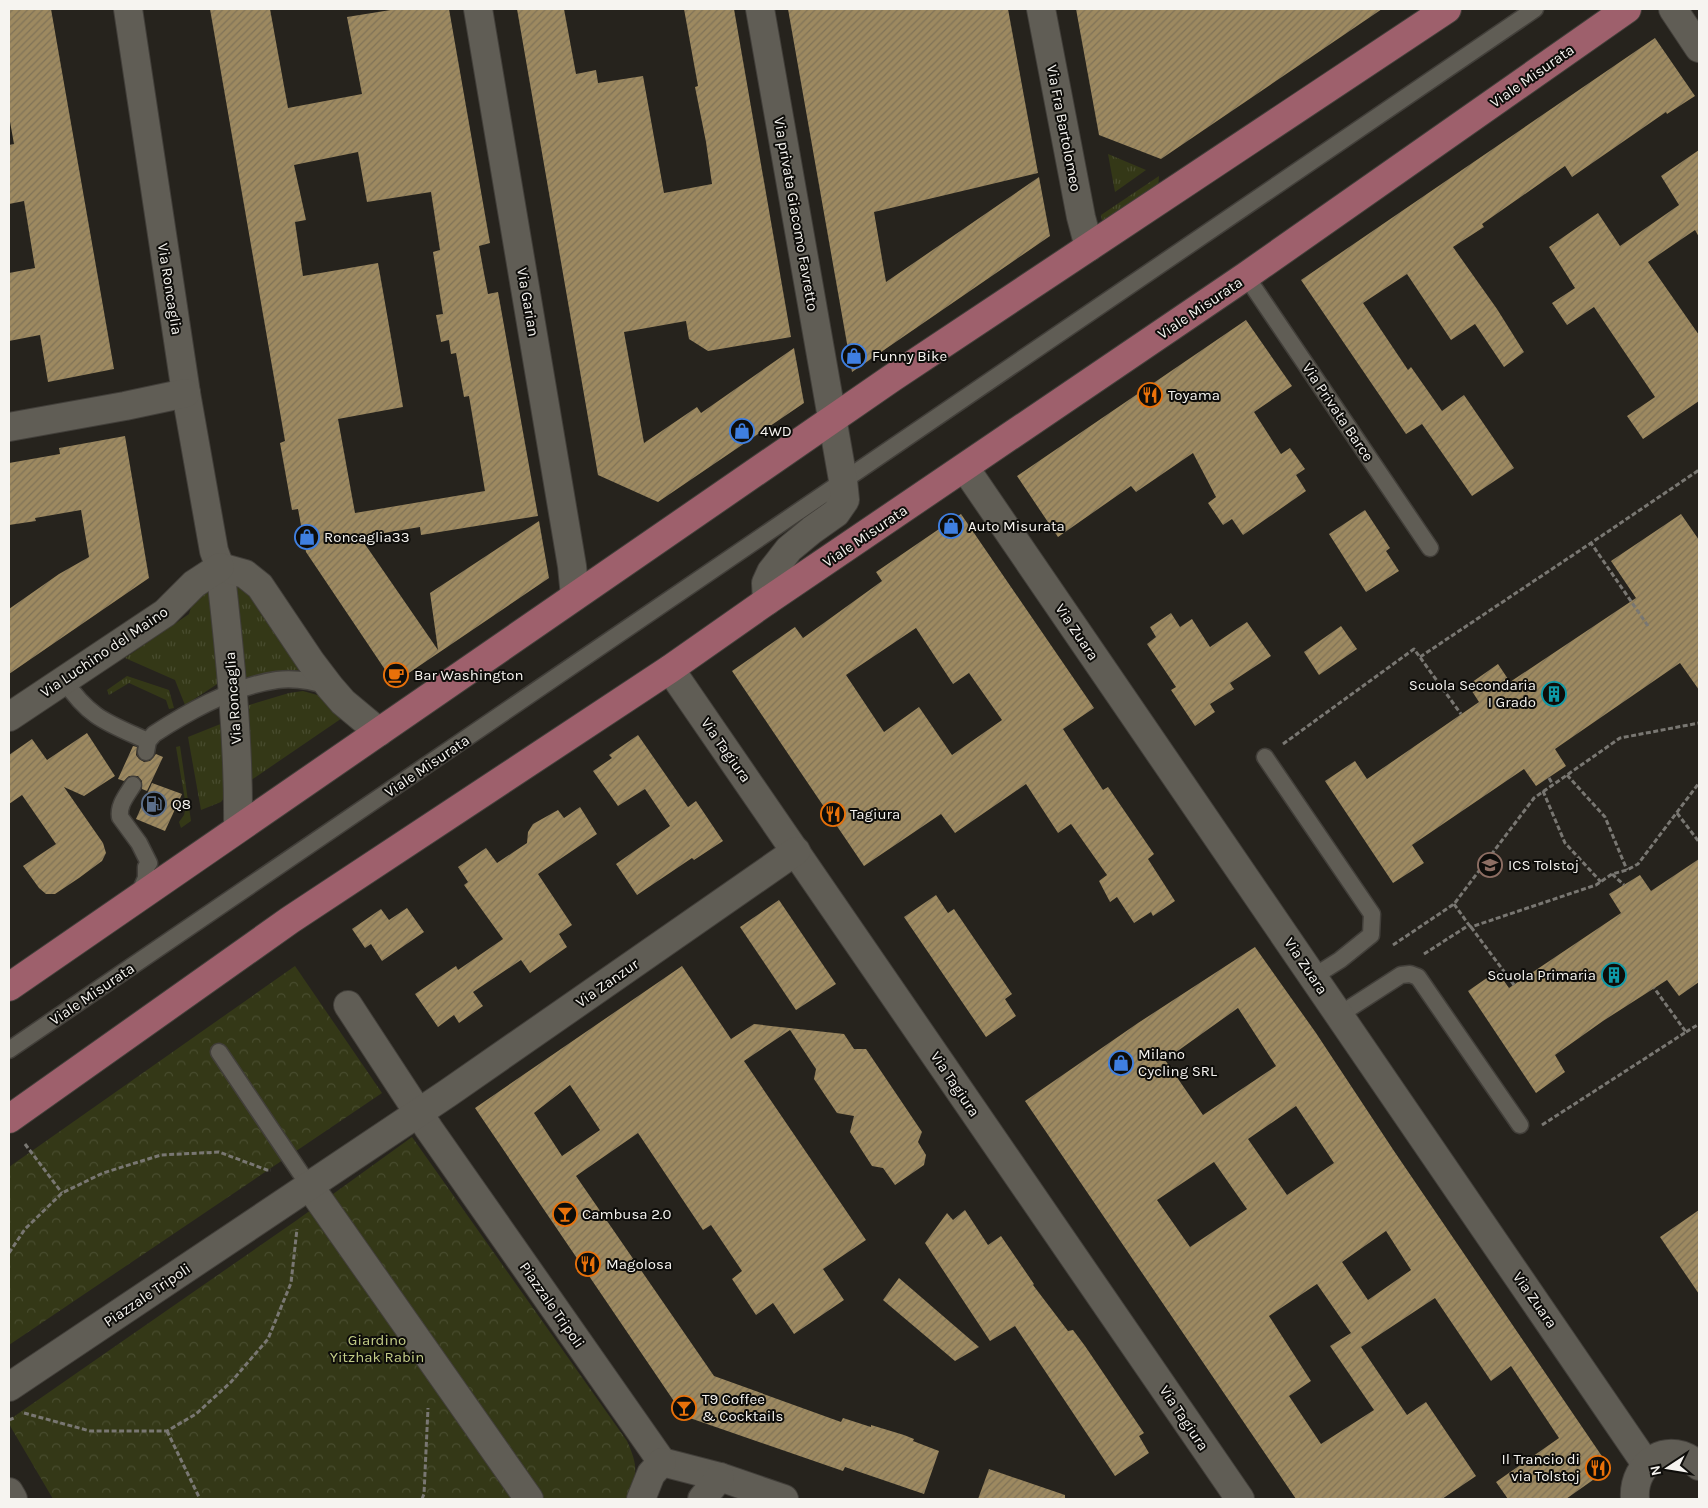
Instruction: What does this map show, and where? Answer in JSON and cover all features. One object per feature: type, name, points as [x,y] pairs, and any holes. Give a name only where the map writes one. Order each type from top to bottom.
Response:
[{"type":"main road","points":[[9,987],[832,419],[1446,9]]},
{"type":"main road","name":"Viale Misurata","points":[[15,1129],[290,920],[670,669],[966,468],[1246,276],[1627,9]]},
{"type":"street","name":"Via Roncaglia","points":[[128,9],[186,393],[214,551],[220,567],[234,692],[239,796],[238,828]]},
{"type":"street","name":"Via Garian","points":[[478,9],[570,556],[575,596]]},
{"type":"street","name":"Via privata Giacomo Favretto","points":[[760,9],[832,419]]},
{"type":"street","name":"Via Fra Bartolomeo","points":[[1041,9],[1081,217],[1089,246]]},
{"type":"street","points":[[1673,9],[1699,48]]},
{"type":"street","points":[[9,427],[186,393]]},
{"type":"street","points":[[768,601],[766,582],[789,548],[836,513],[845,500],[832,419]]},
{"type":"street","name":"Via Zuara","points":[[966,468],[1646,1464]]},
{"type":"street","points":[[220,567],[246,574],[260,586],[311,662],[342,702],[378,732]]},
{"type":"street","name":"Via Luchino del Maino","points":[[9,717],[165,613],[194,584],[220,567]]},
{"type":"street","name":"Via Tagiura","points":[[670,669],[1240,1499]]},
{"type":"street","name":"Via Zanzur","points":[[418,1113],[796,851]]},
{"type":"street","name":"Piazzale Tripoli","points":[[348,1005],[418,1113],[662,1462]]},
{"type":"street","name":"Piazzale Tripoli","points":[[9,1387],[418,1113]]},
{"type":"street","points":[[310,1187],[529,1499]]},
{"type":"street","points":[[1631,1497],[1637,1478],[1646,1464],[1660,1456],[1671,1454],[1697,1460]]},
{"type":"street","points":[[641,1499],[651,1474],[662,1462],[720,1477],[784,1499]]},
{"type":"street","points":[[702,1499],[720,1477]]},
{"type":"street","points":[[9,1492],[13,1499]]},
{"type":"lane","name":"Viale Misurata","points":[[9,1050],[1535,9]]},
{"type":"lane","name":"Via Privata Barce","points":[[1246,276],[1430,548]]},
{"type":"lane","points":[[64,680],[84,707],[97,718],[147,746],[154,734],[162,729],[222,696],[234,692],[277,680],[314,682],[330,687]]},
{"type":"lane","points":[[1264,757],[1372,914],[1371,935],[1340,960],[1313,977]]},
{"type":"lane","points":[[133,785],[120,806],[119,812],[120,817],[139,843],[149,862],[146,867],[146,878],[136,900]]},
{"type":"lane","points":[[1339,1016],[1400,975],[1410,974],[1418,977],[1520,1125]]},
{"type":"lane","points":[[219,1052],[310,1187]]},
{"type":"path","points":[[1420,657],[1699,470]]},
{"type":"path","points":[[1591,543],[1648,626]]},
{"type":"path","points":[[1264,757],[1414,649],[1461,714]]},
{"type":"path","points":[[1392,945],[1454,904],[1534,798],[1543,791],[1620,738],[1699,723]]},
{"type":"path","points":[[1566,775],[1605,816],[1628,870]]},
{"type":"path","points":[[1549,778],[1553,785]]},
{"type":"path","points":[[1421,955],[1470,926],[1596,885],[1612,874],[1628,870],[1638,864],[1699,783]]},
{"type":"path","points":[[1543,791],[1565,843],[1601,882]]},
{"type":"path","points":[[1677,813],[1699,842]]},
{"type":"path","points":[[1612,874],[1624,885]]},
{"type":"path","points":[[1454,904],[1514,985]]},
{"type":"path","points":[[1654,988],[1686,1032]]},
{"type":"path","points":[[1520,1125],[1543,1125],[1699,1024]]},
{"type":"path","points":[[15,1129],[62,1193]]},
{"type":"path","points":[[9,1253],[25,1229],[62,1193],[103,1173],[161,1155],[218,1152],[267,1170],[279,1169]]},
{"type":"path","points":[[9,1420],[25,1412],[90,1431],[167,1431],[196,1414],[231,1382],[268,1339],[291,1283],[297,1220]]},
{"type":"path","points":[[422,1499],[424,1494],[429,1400]]},
{"type":"path","points":[[167,1431],[200,1499]]},
{"type":"green space","points":[[1108,154],[1146,170],[1115,192]]},
{"type":"green space","points":[[1159,176],[1158,190],[1103,226],[1101,215]]},
{"type":"green space","points":[[232,583],[246,589],[301,667],[299,670],[278,673],[243,685]]},
{"type":"green space","points":[[209,590],[222,681],[185,705],[175,680],[125,658],[189,614],[194,598]]},
{"type":"green space","points":[[127,676],[169,690],[174,708],[169,709],[166,700],[129,683],[109,695],[107,690]]},
{"type":"green space","points":[[303,691],[321,696],[348,714],[244,785],[246,708],[249,705],[289,693]]},
{"type":"green space","points":[[223,723],[224,798],[221,802],[201,810],[188,737]]},
{"type":"green space","points":[[180,746],[191,821],[181,828],[179,822],[184,815],[186,806],[176,747]]},
{"type":"green space","points":[[295,966],[382,1093],[9,1345],[9,1167]]},
{"type":"green space","name":"Giardino Yitzhak Rabin","points":[[412,1137],[627,1441],[635,1464],[634,1482],[630,1499],[53,1499],[9,1424],[9,1420],[297,1220]]},
{"type":"building","points":[[9,9],[51,9],[114,369],[48,382],[40,335],[9,341],[9,273],[35,268],[24,201],[9,204],[9,145],[14,144],[9,116]]},
{"type":"building","points":[[210,9],[270,9],[288,108],[362,94],[347,17],[397,9],[449,9],[490,243],[479,246],[488,294],[498,292],[538,516],[421,535],[420,527],[360,537],[438,650],[430,593],[539,521],[549,578],[394,683],[306,552],[298,509],[292,510],[280,443],[285,441]],"holes":[[[358,152],[367,202],[431,192],[440,250],[433,252],[443,314],[436,315],[441,342],[449,340],[451,354],[456,353],[464,397],[469,396],[485,491],[355,513],[338,419],[403,407],[391,337],[378,263],[303,276],[295,222],[306,220],[294,165]]]},
{"type":"building","points":[[517,9],[564,9],[576,74],[596,70],[598,83],[643,76],[664,193],[712,184],[695,87],[698,86],[684,9],[734,9],[791,337],[708,351],[689,339],[686,321],[624,332],[644,443],[697,407],[701,413],[794,348],[804,403],[658,502],[598,475]]},
{"type":"building","points":[[788,9],[1008,9],[1038,173],[874,212],[886,282],[1039,177],[1050,236],[852,372]]},
{"type":"building","points":[[1076,9],[1382,9],[1161,159],[1099,135]]},
{"type":"building","points":[[1655,38],[1695,96],[1667,114],[1666,112],[1572,177],[1565,166],[1482,224],[1484,227],[1453,247],[1497,309],[1524,352],[1504,367],[1475,324],[1451,340],[1407,274],[1363,303],[1408,370],[1411,367],[1442,411],[1464,395],[1514,468],[1472,496],[1422,424],[1406,434],[1301,280]]},
{"type":"building","points":[[1699,150],[1699,237],[1695,230],[1648,262],[1699,335],[1699,401],[1643,439],[1627,416],[1655,397],[1594,307],[1567,325],[1552,303],[1575,288],[1549,247],[1598,213],[1620,246],[1679,205],[1661,176]]},
{"type":"building","points":[[1246,320],[1292,386],[1254,412],[1281,454],[1290,448],[1305,469],[1296,475],[1306,491],[1243,535],[1232,519],[1223,525],[1208,503],[1216,497],[1193,453],[1136,492],[1131,486],[1058,537],[1017,476]]},
{"type":"building","points":[[125,436],[149,578],[9,674],[9,609],[59,574],[89,557],[81,510],[35,518],[36,521],[9,525],[9,463],[60,454],[59,448]]},
{"type":"building","points":[[1365,510],[1390,548],[1386,551],[1399,571],[1366,592],[1329,534]]},
{"type":"building","points":[[961,514],[1094,708],[1063,729],[1103,790],[1108,787],[1154,854],[1148,859],[1175,901],[1153,916],[1151,912],[1134,923],[1117,897],[1110,902],[1099,881],[1107,875],[1071,824],[1058,833],[1026,784],[955,833],[941,814],[864,866],[732,671],[795,627],[803,638],[882,581],[876,572]],"holes":[[[916,628],[953,684],[969,673],[1002,720],[952,755],[919,707],[884,732],[846,675]]]},
{"type":"building","name":"Scuola Secondaria I Grado","points":[[1681,514],[1699,540],[1699,690],[1680,663],[1555,749],[1566,766],[1536,786],[1524,769],[1412,845],[1424,863],[1393,883],[1325,781],[1355,761],[1367,779],[1479,702],[1468,685],[1498,664],[1510,682],[1636,598],[1611,561]]},
{"type":"building","points":[[1171,613],[1180,627],[1192,619],[1210,647],[1247,622],[1271,656],[1230,683],[1234,689],[1210,704],[1215,712],[1195,726],[1171,690],[1176,687],[1147,644],[1156,637],[1150,627]]},
{"type":"building","points":[[1341,626],[1357,649],[1319,675],[1304,652]]},
{"type":"building","points":[[87,733],[115,776],[84,796],[64,787],[103,843],[106,853],[102,861],[79,878],[55,894],[46,894],[39,888],[23,866],[56,844],[22,795],[9,804],[9,755],[32,739],[47,760]]},
{"type":"building","points":[[638,735],[688,807],[696,801],[723,841],[694,860],[692,858],[637,895],[616,864],[670,826],[645,789],[618,806],[593,771],[612,758],[609,755]]},
{"type":"building","points":[[133,746],[137,747],[136,755],[144,762],[150,761],[156,754],[163,757],[147,791],[142,789],[142,781],[138,776],[129,776],[124,781],[118,779]]},
{"type":"building","points":[[152,783],[182,794],[165,831],[136,819]]},
{"type":"building","points":[[580,807],[597,834],[538,874],[572,925],[559,934],[567,947],[530,973],[521,960],[473,992],[483,1006],[459,1023],[454,1015],[438,1027],[415,994],[456,966],[458,970],[503,939],[464,885],[468,882],[458,867],[486,848],[497,863],[527,843],[528,832],[533,824],[558,810],[564,818]]},
{"type":"building","name":"Scuola Primaria","points":[[1699,859],[1699,982],[1679,996],[1667,980],[1603,1021],[1555,1055],[1565,1072],[1536,1093],[1468,991],[1497,971],[1509,988],[1621,913],[1609,894],[1640,875],[1651,891]]},
{"type":"building","points":[[936,895],[948,913],[954,909],[1012,994],[1005,999],[1016,1016],[986,1037],[904,917]]},
{"type":"building","points":[[779,900],[836,984],[796,1010],[740,927]]},
{"type":"building","points":[[407,908],[424,932],[382,961],[371,944],[365,948],[352,929],[381,909],[389,920]]},
{"type":"building","points":[[1255,947],[1316,1033],[1610,1468],[1566,1499],[1508,1499],[1496,1482],[1559,1438],[1511,1366],[1491,1381],[1435,1298],[1361,1347],[1407,1415],[1426,1402],[1476,1476],[1442,1499],[1296,1499],[1025,1101],[1138,1023]],"holes":[[[1238,1008],[1276,1066],[1203,1115],[1165,1060]],[[1296,1106],[1334,1163],[1287,1195],[1248,1139]],[[1214,1162],[1247,1209],[1190,1247],[1157,1200]],[[1386,1231],[1411,1270],[1368,1300],[1342,1262]],[[1317,1284],[1351,1333],[1330,1346],[1374,1410],[1321,1444],[1289,1396],[1311,1381],[1269,1316]]]},
{"type":"building","points":[[682,966],[731,1039],[754,1024],[844,1034],[854,1049],[866,1049],[922,1132],[918,1142],[926,1155],[924,1165],[895,1185],[883,1168],[872,1166],[850,1132],[854,1116],[837,1113],[814,1079],[816,1069],[790,1030],[744,1061],[866,1240],[823,1269],[844,1300],[794,1334],[773,1303],[756,1315],[732,1279],[742,1271],[711,1225],[703,1230],[638,1133],[576,1176],[714,1376],[841,1422],[843,1418],[904,1435],[914,1439],[913,1441],[939,1451],[924,1494],[845,1467],[843,1471],[684,1416],[475,1108]],"holes":[[[570,1085],[600,1130],[562,1156],[534,1113]]]},
{"type":"building","points":[[965,1210],[988,1245],[1001,1236],[1033,1285],[1068,1331],[1073,1330],[1085,1346],[1144,1433],[1139,1436],[1149,1453],[1115,1476],[1015,1326],[990,1341],[925,1243],[947,1213],[953,1220]]},
{"type":"building","points":[[1699,1210],[1699,1294],[1660,1237]]},
{"type":"building","points":[[899,1278],[979,1347],[955,1361],[883,1300]]},
{"type":"building","points":[[989,1469],[1065,1495],[1065,1499],[978,1499]]},
{"type":"place","name":"Funny Bike","points":[[854,356]]},
{"type":"place","name":"Toyama","points":[[1150,395]]},
{"type":"place","name":"4WD","points":[[742,431]]},
{"type":"place","name":"Auto Misurata","points":[[951,526]]},
{"type":"place","name":"Roncaglia33","points":[[307,537]]},
{"type":"place","name":"Bar Washington","points":[[396,675]]},
{"type":"place","name":"Scuola Secondaria I Grado","points":[[1554,694]]},
{"type":"place","name":"Q8","points":[[154,804]]},
{"type":"place","name":"Tagiura","points":[[833,814]]},
{"type":"place","name":"ICS Tolstoj","points":[[1490,865]]},
{"type":"place","name":"Scuola Primaria","points":[[1614,975]]},
{"type":"place","name":"Milano Cycling SRL","points":[[1121,1063]]},
{"type":"place","name":"Cambusa 2.0","points":[[565,1214]]},
{"type":"place","name":"Magolosa","points":[[588,1264]]},
{"type":"place","name":"T9 Coffee & Cocktails","points":[[684,1408]]},
{"type":"place","name":"Il Trancio di via Tolstoj","points":[[1598,1468]]}]
